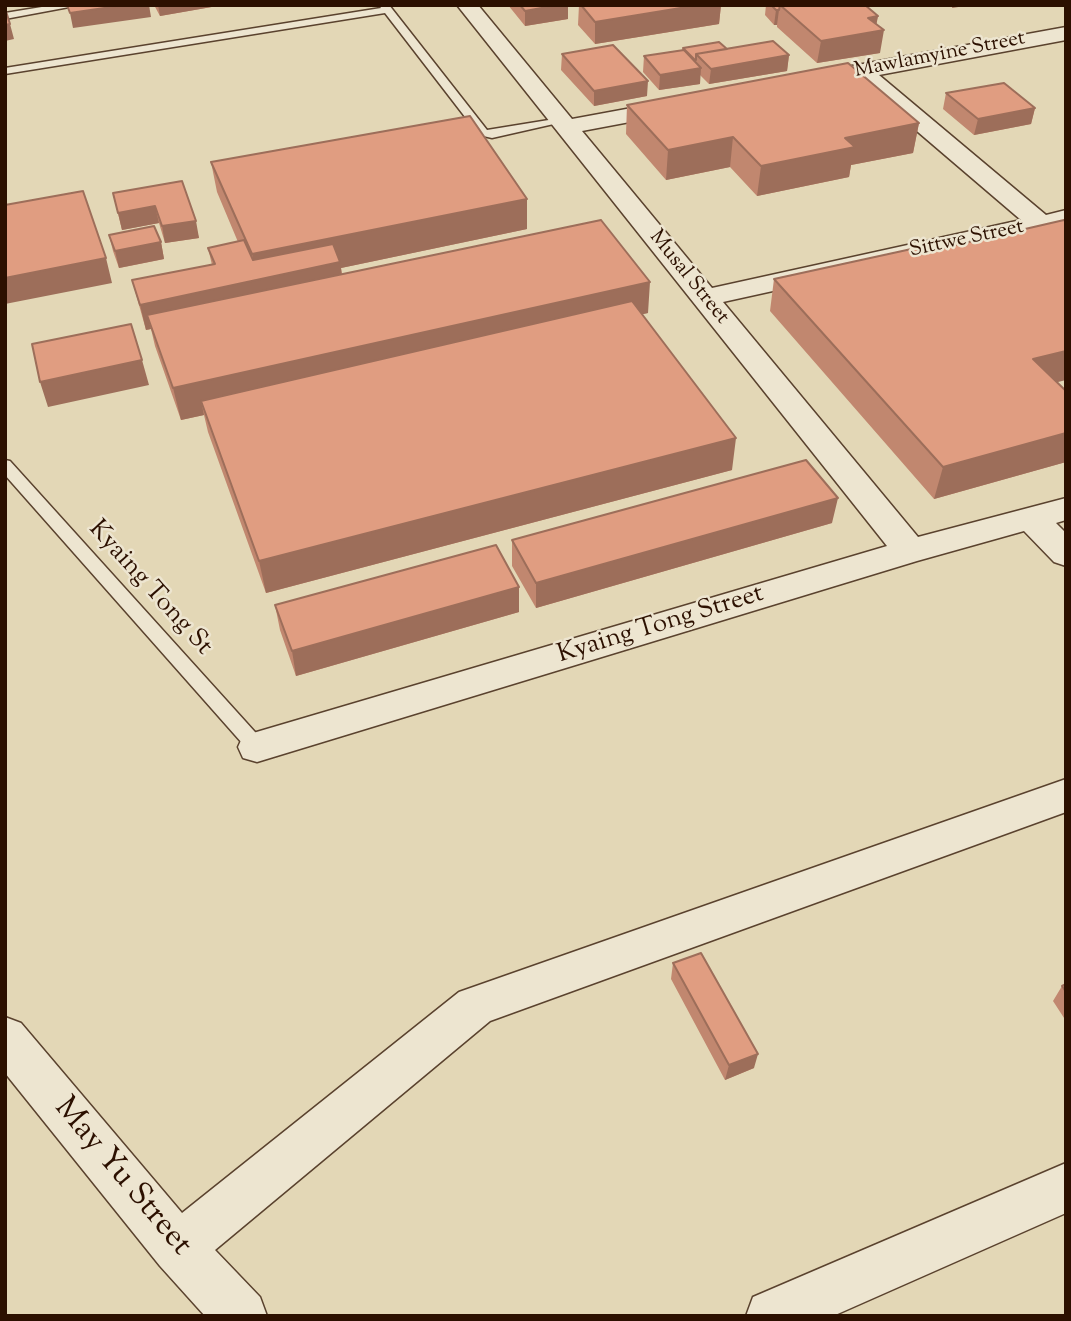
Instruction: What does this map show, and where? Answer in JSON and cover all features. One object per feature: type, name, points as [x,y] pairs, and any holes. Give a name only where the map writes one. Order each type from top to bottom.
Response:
[{"type":"street","name":"Musal Street","points":[[467,5],[910,551]]},
{"type":"street","name":"Mawlamyine Street","points":[[781,86],[1066,33]]},
{"type":"street","points":[[861,71],[1053,221],[1066,245]]},
{"type":"street","points":[[564,124],[700,102]]},
{"type":"street","name":"Sittwe Street","points":[[704,298],[1053,221]]},
{"type":"street","points":[[1049,514],[1066,554]]},
{"type":"street","name":"Kyaing Tong Street","points":[[257,747],[910,551],[1049,514]]},
{"type":"street","points":[[178,1248],[475,1006],[1066,795]]},
{"type":"street","name":"May Yu Street","points":[[5,1038],[178,1248],[240,1316]]},
{"type":"street","points":[[772,1316],[1066,1188]]},
{"type":"lane","points":[[5,16],[75,5]]},
{"type":"lane","points":[[5,71],[386,8],[483,133],[492,135],[564,124]]},
{"type":"lane","name":"Kyaing Tong St","points":[[5,465],[257,747]]},
{"type":"building","points":[[67,5],[125,5],[70,13]]},
{"type":"building","points":[[520,5],[558,5],[525,11]]},
{"type":"building","points":[[581,5],[699,5],[595,22]]},
{"type":"building","points":[[780,5],[865,5],[878,16],[868,18],[884,30],[821,41]]},
{"type":"building","points":[[5,8],[10,24],[5,25]]},
{"type":"building","points":[[773,41],[789,55],[711,69],[696,54]]},
{"type":"building","points":[[719,42],[727,49],[696,54],[696,60],[683,48]]},
{"type":"building","points":[[613,45],[648,81],[594,91],[562,54]]},
{"type":"building","points":[[684,50],[701,68],[660,75],[644,56]]},
{"type":"building","points":[[848,63],[919,123],[845,138],[855,147],[761,166],[733,137],[668,150],[627,105]]},
{"type":"building","points":[[1004,83],[1035,108],[978,119],[946,93]]},
{"type":"building","points":[[470,116],[527,199],[252,254],[211,162]]},
{"type":"building","points":[[182,181],[196,221],[162,226],[155,206],[118,213],[113,193]]},
{"type":"building","points":[[83,191],[106,258],[5,278],[5,205]]},
{"type":"building","points":[[601,220],[650,282],[173,388],[147,315]]},
{"type":"building","points":[[1064,220],[1066,351],[1033,359],[1066,391],[1066,433],[943,467],[774,279],[916,248],[921,253]]},
{"type":"building","points":[[154,226],[161,242],[115,251],[109,235]]},
{"type":"building","points":[[244,240],[253,260],[333,244],[340,262],[140,305],[132,280],[215,264],[208,248]]},
{"type":"building","points":[[632,301],[736,438],[259,561],[201,401]]},
{"type":"building","points":[[131,324],[142,360],[40,382],[32,344]]},
{"type":"building","points":[[806,460],[838,498],[536,583],[512,540]]},
{"type":"building","points":[[496,545],[519,587],[292,651],[275,605]]},
{"type":"building","points":[[701,953],[758,1054],[729,1065],[673,963]]}]
